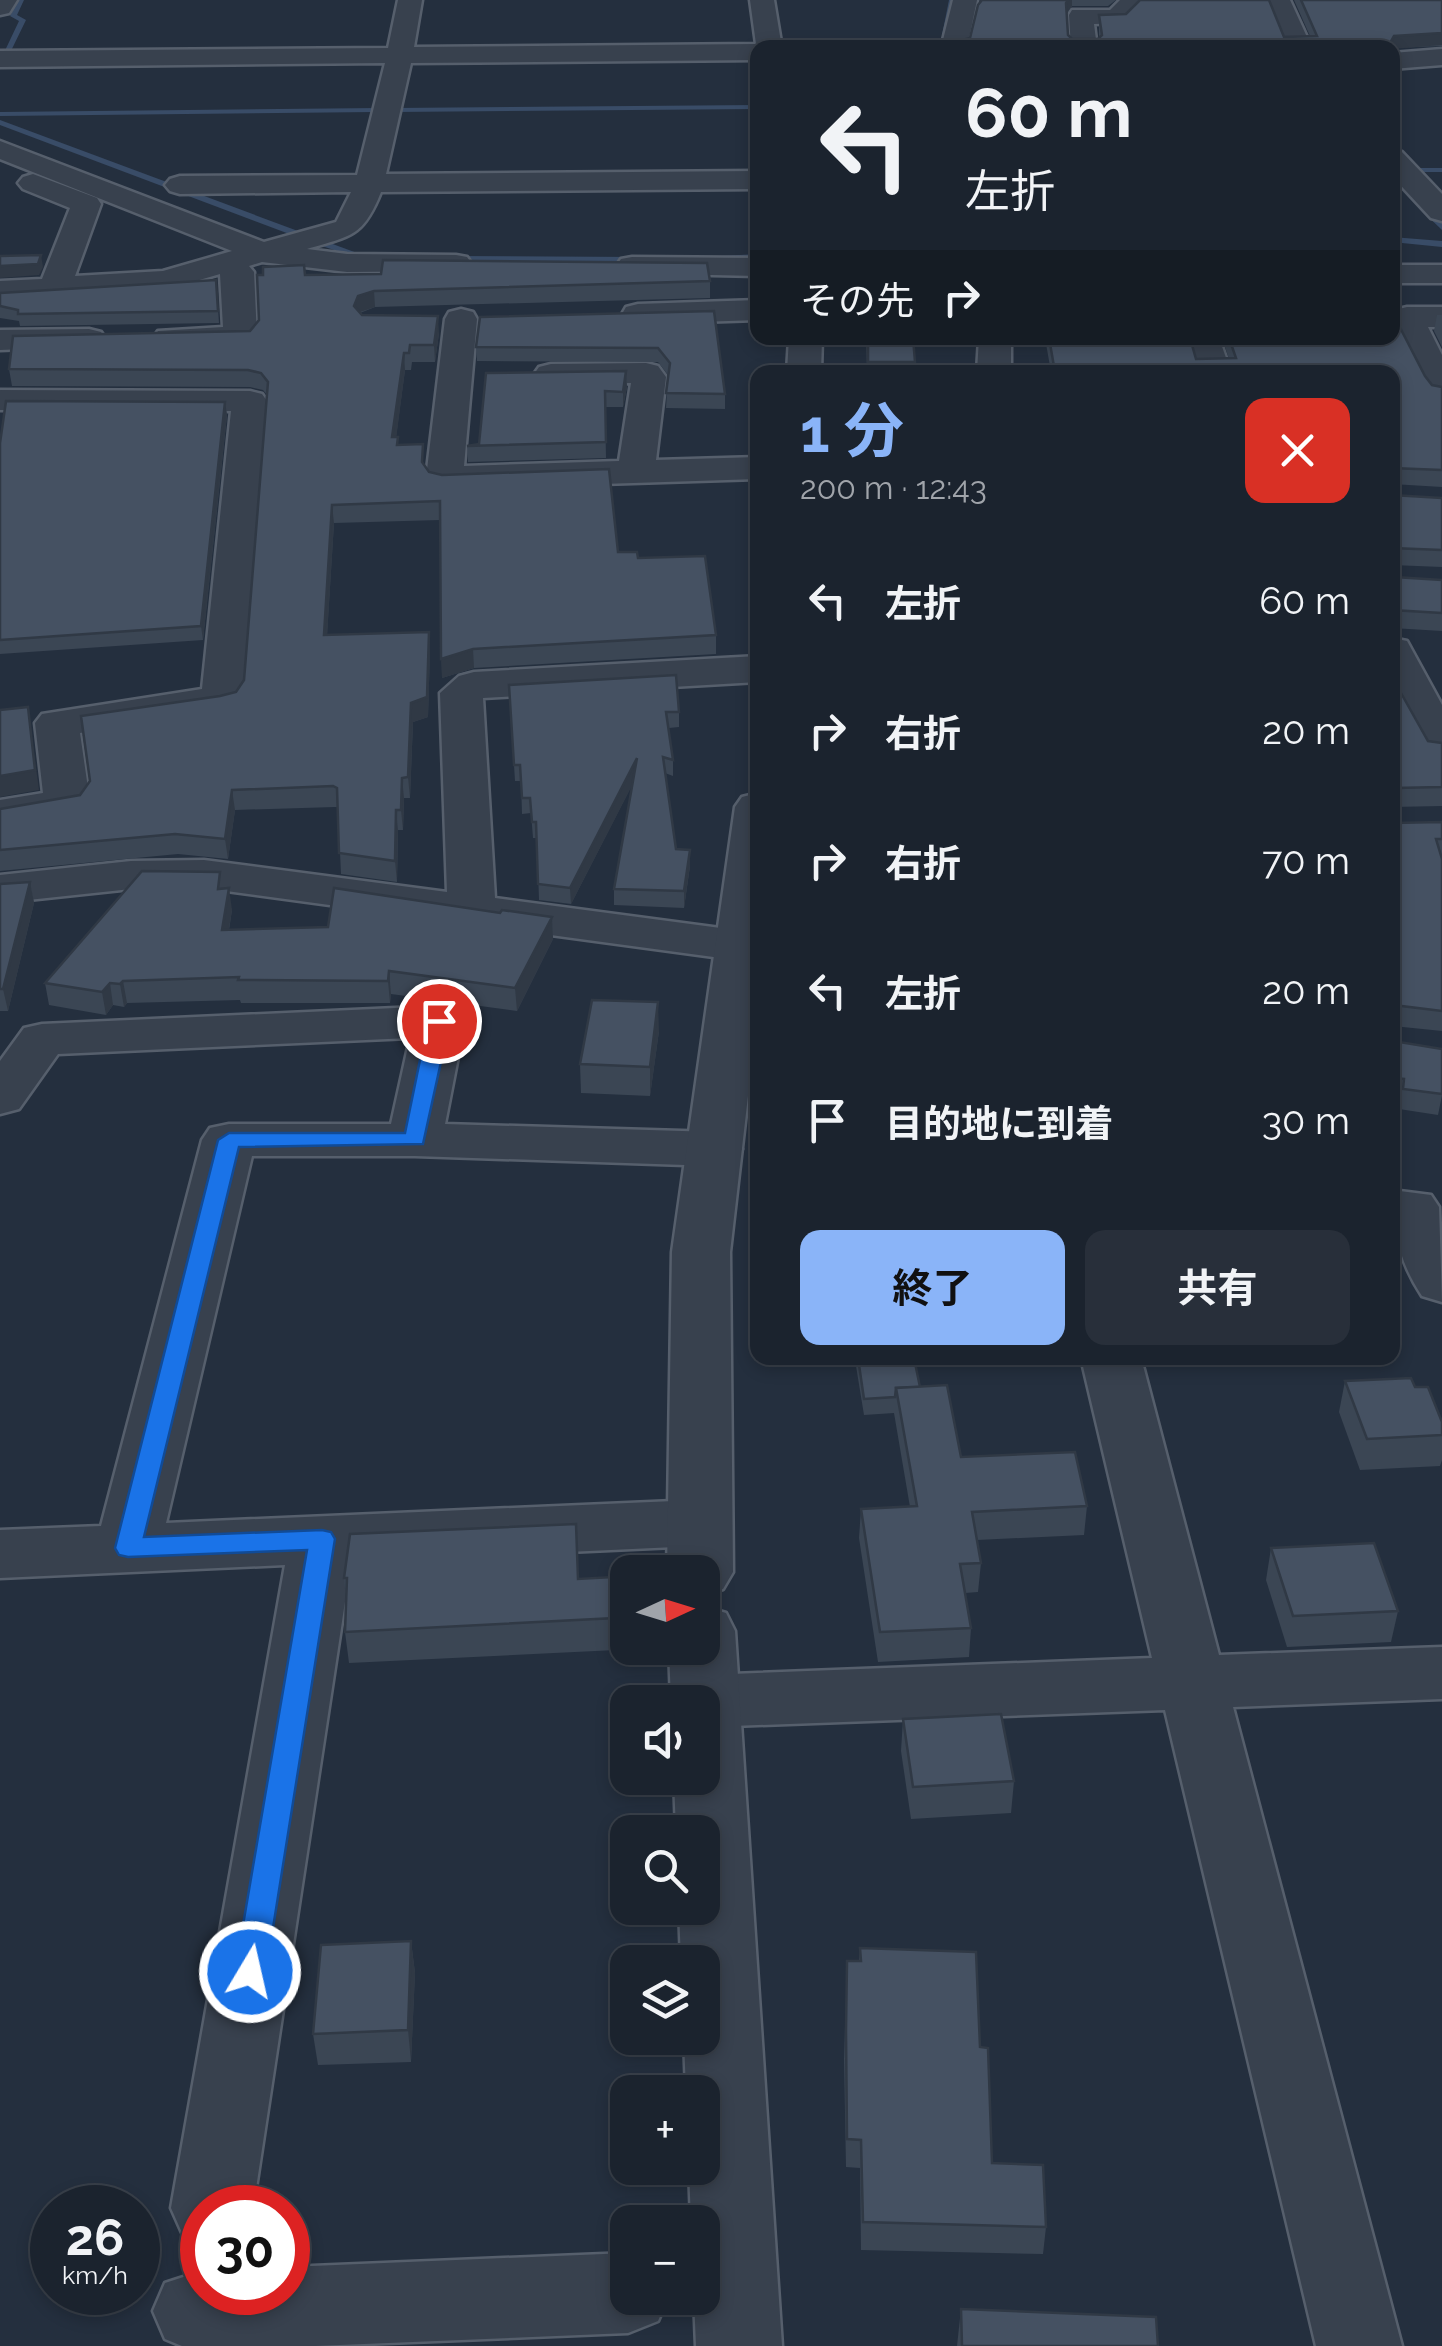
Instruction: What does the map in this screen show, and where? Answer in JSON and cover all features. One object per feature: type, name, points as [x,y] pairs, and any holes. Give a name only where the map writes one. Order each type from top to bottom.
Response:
[{"type":"street","points":[[0,8],[5,0]]},
{"type":"street","points":[[0,292],[166,280],[348,228],[358,220],[370,184],[410,0]]},
{"type":"street","points":[[762,0],[767,40]]},
{"type":"street","points":[[956,40],[965,0]]},
{"type":"street","points":[[1084,40],[1082,15],[1116,18],[1134,0]]},
{"type":"street","points":[[1278,0],[1296,40]]},
{"type":"street","points":[[0,58],[750,52]]},
{"type":"street","points":[[1400,60],[1442,57]]},
{"type":"street","points":[[0,149],[267,254],[347,263],[484,264]]},
{"type":"street","points":[[1400,169],[1442,174]]},
{"type":"street","points":[[0,170],[86,204],[54,288]]},
{"type":"street","points":[[1400,172],[1442,212]]},
{"type":"street","points":[[180,184],[750,180]]},
{"type":"street","points":[[0,340],[240,337],[238,272],[223,263]]},
{"type":"street","points":[[601,265],[750,267]]},
{"type":"street","points":[[1400,274],[1442,274]]},
{"type":"street","points":[[1400,302],[1442,317]]},
{"type":"street","points":[[1400,302],[1442,390]]},
{"type":"street","points":[[600,315],[750,310]]},
{"type":"street","points":[[427,320],[501,318]]},
{"type":"street","points":[[461,319],[444,478],[750,468]]},
{"type":"street","points":[[455,375],[646,373],[649,377],[636,472]]},
{"type":"street","points":[[0,400],[250,401],[222,699],[58,724],[67,802],[0,814]]},
{"type":"street","points":[[472,907],[461,692],[474,685],[750,669]]},
{"type":"street","points":[[1415,673],[1442,747]]},
{"type":"street","points":[[0,889],[131,876],[204,874],[749,947],[701,1252],[698,1548],[322,1539],[0,1554]]},
{"type":"street","points":[[0,1098],[42,1039],[439,1021],[415,1140]]},
{"type":"street","points":[[128,1548],[229,1140],[415,1140],[715,1149]]},
{"type":"street","points":[[1400,1208],[1411,1207],[1442,1282]]},
{"type":"street","points":[[1113,1365],[1359,2346]]},
{"type":"street","points":[[216,2185],[322,1539]]},
{"type":"street","points":[[726,2308],[704,1666],[1192,1682],[1442,1673]]},
{"type":"street","points":[[310,2303],[610,2294]]},
{"type":"building","points":[[982,0],[1068,0],[1068,35],[1072,39],[1098,39],[1102,35],[1099,15],[1126,14],[1140,0],[1269,0],[1284,37],[1317,36],[1301,0],[1442,0],[1442,33],[1394,36],[1392,40],[962,40],[970,38]]},
{"type":"building","points":[[41,255],[38,264],[0,266],[0,256]]},
{"type":"building","points":[[383,260],[707,263],[710,281],[374,291],[358,296],[354,306],[362,315],[438,316],[434,345],[410,345],[409,353],[404,353],[392,437],[398,437],[397,445],[423,444],[422,462],[429,472],[442,475],[609,469],[618,552],[637,552],[638,558],[705,556],[716,635],[473,649],[441,659],[440,501],[332,505],[324,635],[429,632],[427,697],[411,703],[408,777],[402,778],[401,810],[396,810],[395,861],[339,853],[337,788],[333,786],[232,790],[225,839],[175,834],[0,850],[0,809],[80,795],[90,781],[81,716],[220,696],[236,692],[244,680],[268,382],[261,373],[248,370],[9,369],[13,336],[250,331],[259,320],[257,275],[263,275],[263,267],[304,265],[305,275],[381,274]]},
{"type":"building","points":[[216,280],[218,311],[18,314],[18,310],[0,306],[0,293]]},
{"type":"building","points":[[714,311],[725,394],[666,393],[670,363],[658,348],[476,347],[480,317]]},
{"type":"building","points":[[1400,328],[1425,376],[1432,385],[1442,387],[1442,470],[1400,468],[1400,365],[1054,365],[1050,345],[1192,345],[1196,359],[1236,358],[1231,345],[1400,345]]},
{"type":"building","points":[[868,345],[914,345],[915,362],[868,362]]},
{"type":"building","points":[[626,371],[623,392],[605,391],[606,442],[467,446],[479,444],[486,373]]},
{"type":"building","points":[[6,401],[225,402],[201,626],[0,640],[0,443]]},
{"type":"building","points":[[1400,495],[1442,498],[1442,550],[1400,548]]},
{"type":"building","points":[[1400,577],[1442,580],[1442,613],[1400,610]]},
{"type":"building","points":[[676,675],[679,712],[666,712],[673,760],[663,757],[676,849],[690,850],[684,891],[614,889],[637,758],[570,888],[538,884],[536,822],[532,822],[530,798],[522,798],[520,765],[514,765],[509,685]]},
{"type":"building","points":[[1400,691],[1428,741],[1442,743],[1442,787],[1400,788]]},
{"type":"building","points":[[28,707],[35,770],[0,776],[0,710]]},
{"type":"building","points":[[1442,822],[1442,839],[1436,839],[1442,859],[1442,1011],[1400,1006],[1400,823]]},
{"type":"building","points":[[142,871],[220,872],[218,889],[229,888],[222,930],[328,927],[334,888],[552,917],[515,988],[389,971],[388,981],[238,980],[239,977],[123,981],[110,983],[102,992],[45,983]]},
{"type":"building","points":[[30,882],[3,989],[0,989],[0,884]]},
{"type":"building","points":[[592,1000],[658,1002],[650,1067],[580,1064]]},
{"type":"building","points":[[1400,1042],[1442,1049],[1442,1094],[1403,1089],[1404,1079],[1400,1079]]},
{"type":"building","points":[[859,1365],[915,1365],[920,1387],[896,1388],[895,1397],[864,1399]]},
{"type":"building","points":[[1411,1378],[1415,1387],[1428,1387],[1442,1422],[1442,1435],[1367,1439],[1345,1381]]},
{"type":"building","points":[[947,1385],[961,1457],[1075,1452],[1087,1506],[972,1512],[981,1563],[960,1564],[971,1628],[880,1632],[861,1509],[917,1506],[896,1388]]},
{"type":"building","points":[[576,1524],[578,1579],[610,1577],[610,1618],[345,1632],[344,1578],[350,1534]]},
{"type":"building","points":[[1374,1543],[1398,1611],[1293,1616],[1271,1548]]},
{"type":"building","points":[[1001,1714],[1014,1781],[913,1787],[903,1719]]},
{"type":"building","points":[[411,1941],[408,2030],[313,2034],[321,1945]]},
{"type":"building","points":[[860,1948],[976,1952],[980,2047],[988,2048],[992,2163],[1043,2165],[1046,2227],[863,2222],[861,2140],[847,2139],[847,1961],[861,1961]]},
{"type":"building","points":[[961,2309],[1156,2317],[1158,2346],[962,2346]]},
{"type":"waterway","points":[[4,57],[23,20],[13,16],[21,0]]},
{"type":"waterway","points":[[945,35],[952,0]]},
{"type":"waterway","points":[[395,110],[750,107]]},
{"type":"waterway","points":[[0,114],[375,110]]},
{"type":"waterway","points":[[0,122],[303,236]]},
{"type":"waterway","points":[[1420,170],[1442,170]]},
{"type":"waterway","points":[[1421,205],[1442,228]]},
{"type":"waterway","points":[[1400,240],[1442,244]]},
{"type":"waterway","points":[[316,241],[364,257]]},
{"type":"waterway","points":[[722,259],[750,257]]},
{"type":"waterway","points":[[452,258],[639,260]]},
{"type":"route","points":[[250,1972],[322,1539],[128,1548],[229,1140],[415,1140],[439,1021]]}]
